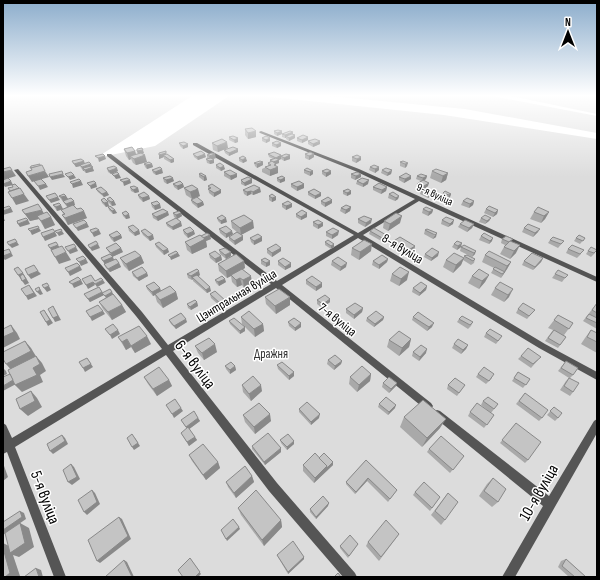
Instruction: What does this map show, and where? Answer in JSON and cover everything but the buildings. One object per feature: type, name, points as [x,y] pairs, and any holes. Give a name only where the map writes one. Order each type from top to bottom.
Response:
[{"type":"street","name":"9-я вуліца","points":[[261,132],[357,170],[597,280]]},
{"type":"street","name":"8-я вуліца","points":[[195,144],[358,235],[542,346],[597,376]]},
{"type":"street","name":"7-я вуліца","points":[[109,155],[276,284],[550,504]]},
{"type":"street","name":"6-я вуліца","points":[[16,170],[139,314],[274,487],[351,577]]},
{"type":"street","name":"Цэнтральная вуліца","points":[[6,447],[420,198]]},
{"type":"street","name":"10-я вуліца","points":[[508,577],[597,424]]},
{"type":"street","name":"5-я вуліца","points":[[3,428],[6,447],[60,577]]},
{"type":"green space","name":"Дражня","points":[[3,123],[150,123],[96,158],[155,146],[189,123],[495,123],[597,139],[597,577],[3,577]]},
{"type":"green space","points":[[542,123],[597,123],[597,133]]}]
